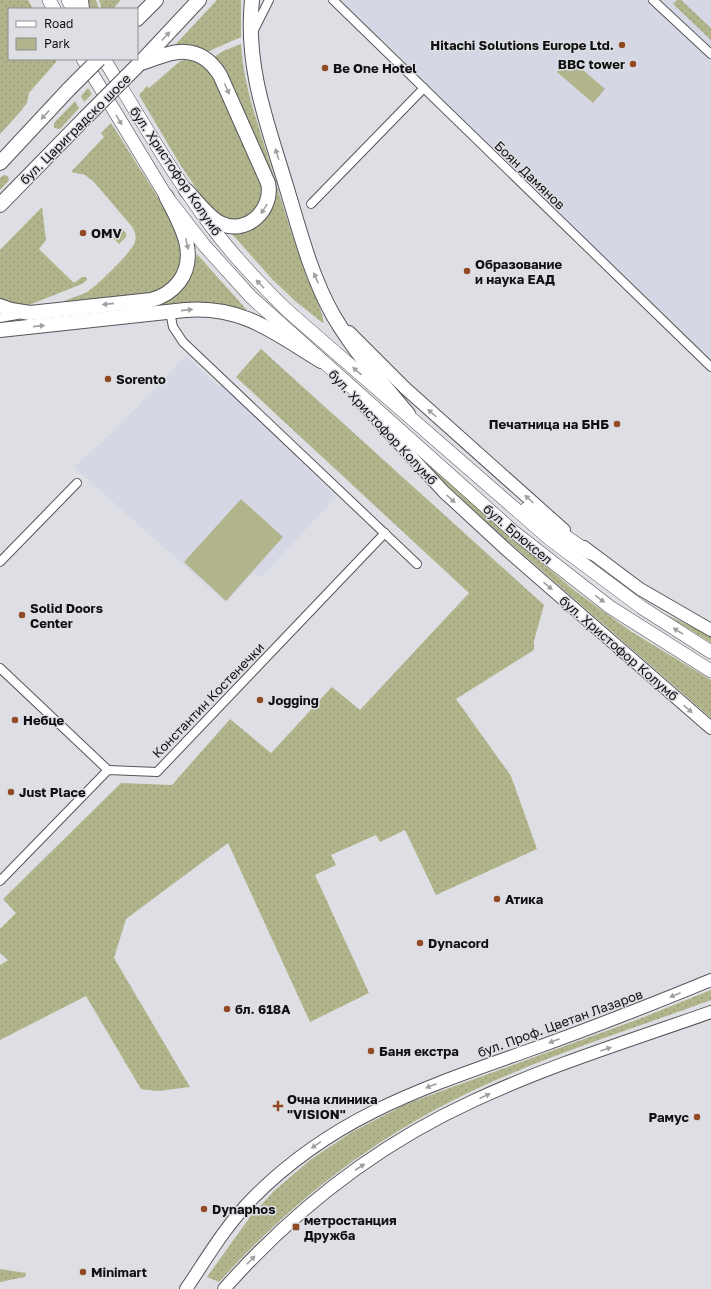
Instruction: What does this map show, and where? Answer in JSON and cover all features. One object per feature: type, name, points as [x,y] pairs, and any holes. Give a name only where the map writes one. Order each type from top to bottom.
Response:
[{"type":"highway","points":[[138,19],[156,0]]},
{"type":"highway","name":"бул. Цариградско шосе","points":[[0,210],[4,201],[139,64],[199,0]]},
{"type":"highway","points":[[252,0],[250,40],[257,88],[311,267],[332,314],[362,360],[408,414]]},
{"type":"highway","points":[[139,64],[167,54],[186,52],[200,55],[213,64],[220,75],[268,183],[269,196],[265,209],[254,220],[240,225],[230,225],[215,219],[186,190]]},
{"type":"highway","points":[[0,163],[98,60]]},
{"type":"highway","points":[[0,152],[21,141]]},
{"type":"highway","points":[[0,306],[11,310],[30,313],[152,300],[163,296],[172,289],[186,271],[189,254],[183,232],[166,196]]},
{"type":"highway","points":[[0,330],[204,309],[234,313],[263,325],[321,362]]},
{"type":"main road","name":"бул. Христофор Колумб","points":[[84,60],[166,196],[224,268],[251,297],[340,378],[444,492],[508,551],[711,728]]},
{"type":"main road","name":"бул. Христофор Колумб","points":[[105,60],[186,190],[212,227],[259,283],[288,312],[408,414],[487,485]]},
{"type":"main road","points":[[332,314],[405,388],[590,553]]},
{"type":"main road","name":"бул. Брюксел","points":[[340,378],[514,532],[576,582],[645,630],[711,671]]},
{"type":"main road","points":[[487,485],[590,553],[640,589],[711,630]]},
{"type":"main road","name":"бул. Брюксел","points":[[487,485],[551,540],[605,582],[711,652]]},
{"type":"main road","name":"бул. Проф. Цветан Лазаров","points":[[186,1289],[218,1241],[254,1197],[307,1151],[353,1121],[410,1094],[656,1003],[711,980]]},
{"type":"main road","points":[[224,1289],[267,1244],[319,1196],[355,1169],[449,1112],[492,1092],[566,1063],[711,1012]]},
{"type":"street","points":[[250,40],[269,0]]},
{"type":"street","name":"Боян Дамянов","points":[[333,0],[711,367]]},
{"type":"street","points":[[653,0],[711,54]]},
{"type":"street","points":[[311,204],[424,88]]},
{"type":"street","points":[[170,312],[173,327],[183,342],[417,564]]},
{"type":"street","points":[[0,318],[30,313]]},
{"type":"street","points":[[0,562],[78,483]]},
{"type":"street","name":"Константин Костенечки","points":[[108,770],[156,772],[385,533]]},
{"type":"street","points":[[0,668],[108,770],[0,881]]},
{"type":"shaded area","points":[[333,0],[711,0],[711,367]]},
{"type":"shaded area","points":[[186,356],[219,387],[222,383],[336,497],[260,578],[254,572],[226,603],[74,467],[113,432]]},
{"type":"green space","points":[[0,0],[28,0],[32,8],[8,8],[8,60],[56,60],[56,62],[29,93],[27,103],[21,111],[0,134]]},
{"type":"green space","points":[[89,0],[96,0],[99,8],[90,8]]},
{"type":"green space","points":[[99,0],[120,0],[114,8],[102,8]]},
{"type":"green space","points":[[217,0],[241,0],[241,37],[207,52],[175,45]]},
{"type":"green space","points":[[677,0],[681,0],[711,28],[711,40],[673,4]]},
{"type":"green space","points":[[241,44],[244,72],[254,113],[305,273],[322,314],[323,323],[295,301],[271,278],[232,234],[236,231],[263,221],[275,202],[274,185],[270,172],[233,86],[228,76],[214,57],[223,51]]},
{"type":"green space","points":[[569,58],[605,89],[593,103],[557,72]]},
{"type":"green space","points":[[184,60],[200,62],[216,77],[264,188],[258,209],[245,217],[238,219],[220,218],[209,207],[181,166],[139,95],[147,86],[149,88],[179,62]]},
{"type":"green space","points":[[88,88],[92,94],[84,102],[81,96]]},
{"type":"green space","points":[[75,101],[79,108],[60,129],[54,128],[54,123]]},
{"type":"green space","points":[[111,123],[171,218],[181,238],[181,267],[170,283],[152,293],[61,303],[92,289],[130,251],[136,239],[133,228],[94,182],[85,175],[71,172],[104,137],[101,133]]},
{"type":"green space","points":[[4,175],[8,176],[9,180],[0,190],[0,178]]},
{"type":"green space","points":[[42,207],[46,240],[39,249],[74,283],[82,277],[86,277],[87,280],[82,284],[29,305],[21,306],[0,300],[0,250]]},
{"type":"green space","points":[[122,229],[126,233],[126,237],[119,244],[113,238]]},
{"type":"green space","points":[[197,254],[246,310],[212,304],[158,307],[157,303],[193,268]]},
{"type":"green space","points":[[261,349],[544,605],[534,641],[534,650],[456,699],[511,776],[537,849],[436,895],[405,830],[380,842],[376,835],[331,855],[336,865],[315,875],[369,993],[310,1022],[228,843],[126,919],[114,958],[190,1087],[158,1091],[141,1089],[86,996],[0,1040],[0,965],[8,960],[0,953],[0,929],[16,913],[3,899],[121,783],[172,785],[230,719],[271,753],[332,687],[360,710],[469,593],[236,377]]},
{"type":"green space","points":[[422,459],[575,591],[632,632],[711,680],[711,718],[493,528],[429,468]]},
{"type":"green space","points":[[241,499],[283,537],[226,601],[184,562]]},
{"type":"green space","points":[[663,613],[711,636],[711,643]]},
{"type":"green space","points":[[711,990],[711,1000],[542,1061],[476,1089],[412,1123],[352,1162],[296,1206],[269,1230],[219,1282],[207,1277],[250,1217],[274,1191],[310,1160],[352,1132],[406,1104],[639,1019]]},
{"type":"green space","points":[[0,1269],[26,1273],[25,1277],[0,1282]]},
{"type":"place","name":"Hitachi Solutions Europe Ltd.","points":[[622,45]]},
{"type":"place","name":"BBC tower","points":[[633,64]]},
{"type":"place","name":"Be One Hotel","points":[[325,68]]},
{"type":"place","name":"OMV","points":[[83,233]]},
{"type":"place","name":"Образование и наука ЕАД","points":[[467,271]]},
{"type":"place","name":"Sorento","points":[[108,379]]},
{"type":"place","name":"Печатница на БНБ","points":[[617,424]]},
{"type":"place","name":"Solid Doors Center","points":[[22,615]]},
{"type":"place","name":"Jogging","points":[[260,700]]},
{"type":"place","name":"Небце","points":[[15,720]]},
{"type":"place","name":"Just Place","points":[[11,792]]},
{"type":"place","name":"Атика","points":[[497,899]]},
{"type":"place","name":"Dynacord","points":[[420,943]]},
{"type":"place","name":"бл. 618А","points":[[227,1009]]},
{"type":"place","name":"Баня екстра","points":[[371,1051]]},
{"type":"place","name":"Очна клиника \"VISION\"","points":[[278,1106]]},
{"type":"place","name":"Рамус","points":[[697,1117]]},
{"type":"place","name":"Dynaphos","points":[[204,1209]]},
{"type":"place","name":"метростанция Дружба","points":[[296,1227]]},
{"type":"place","name":"Minimart","points":[[83,1272]]}]
